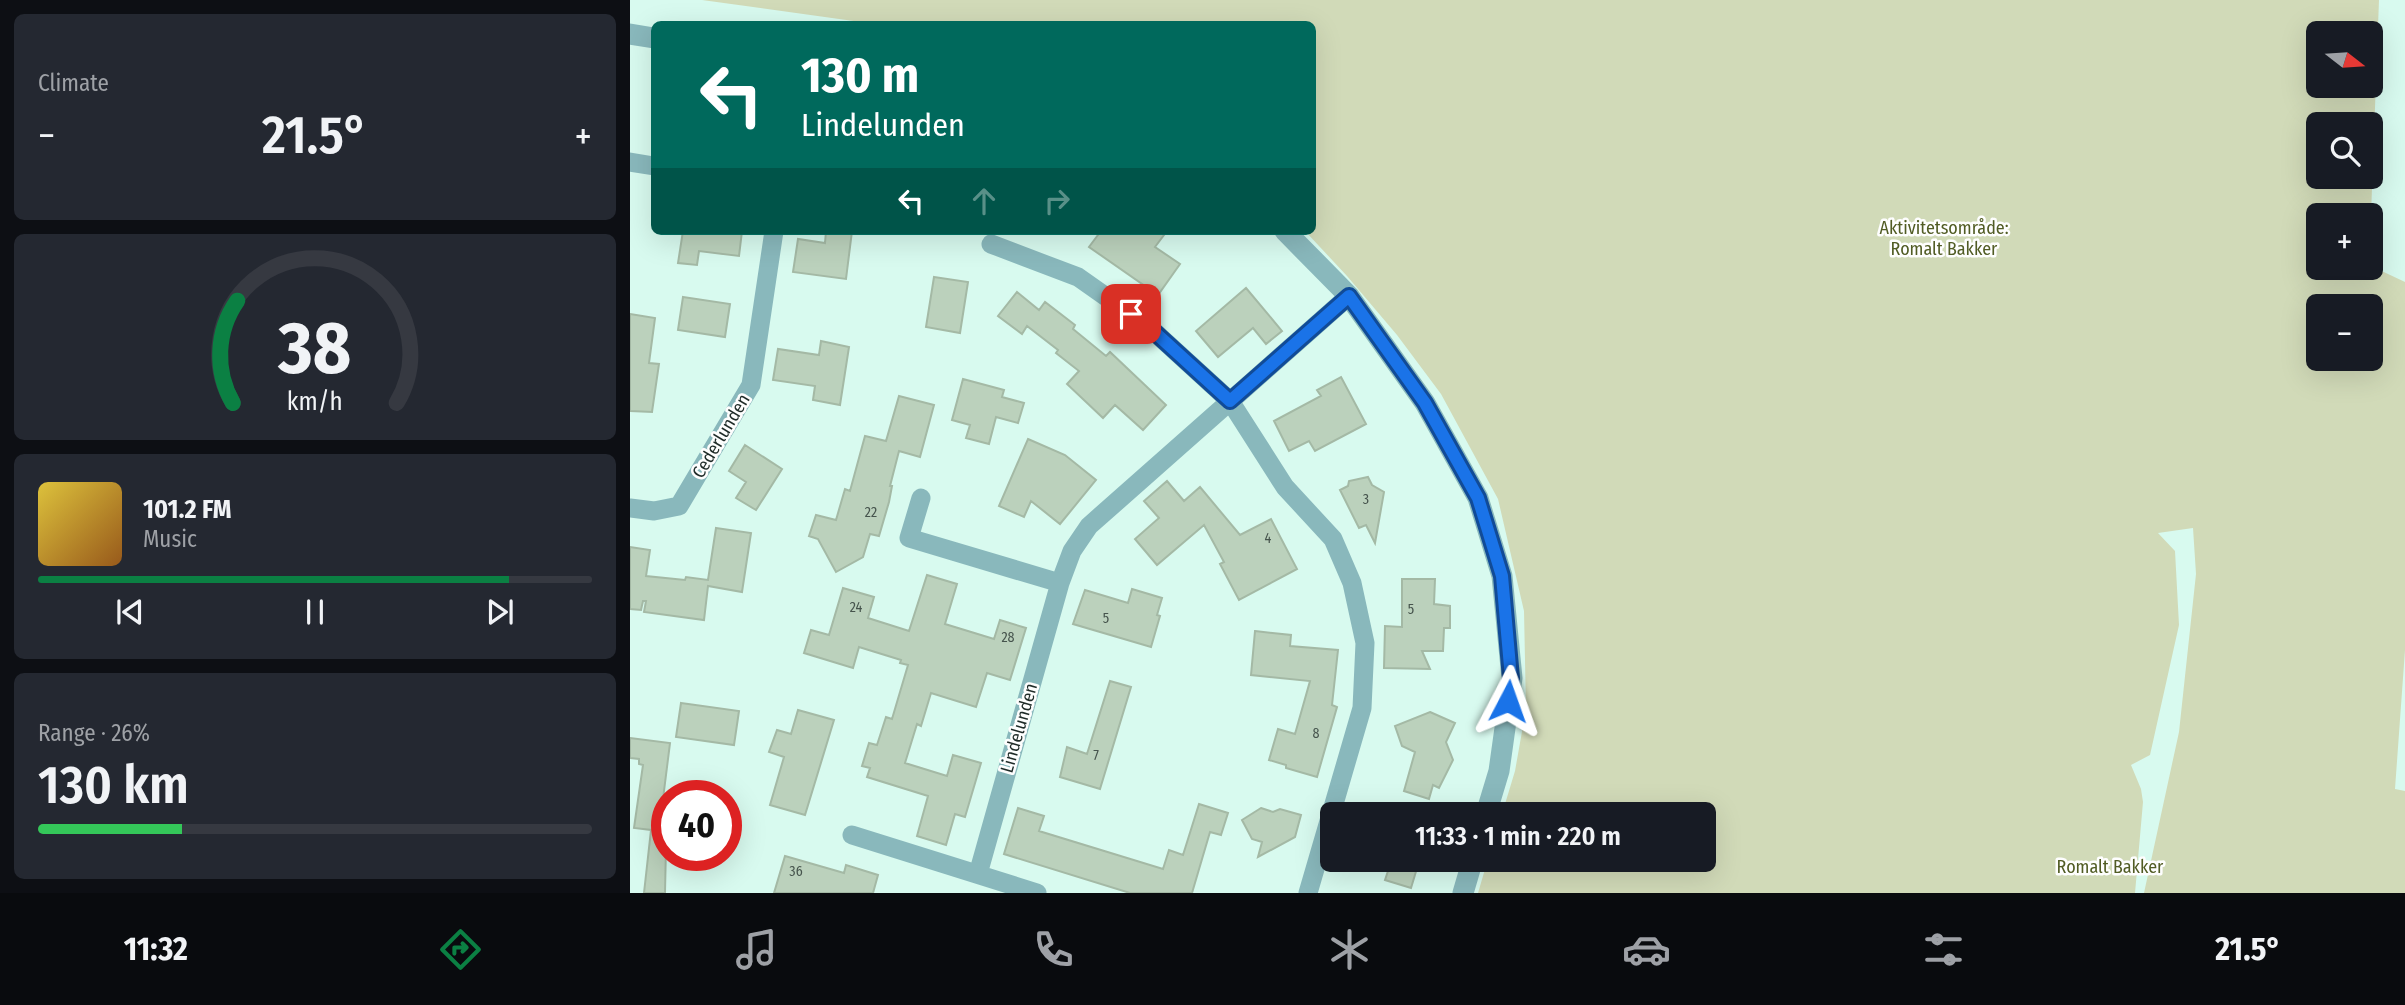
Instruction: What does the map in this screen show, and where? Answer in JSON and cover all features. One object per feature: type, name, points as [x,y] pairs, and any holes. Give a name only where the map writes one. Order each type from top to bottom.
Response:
[{"type":"street","points":[[630,34],[651,38]]},
{"type":"street","points":[[630,162],[651,166]]},
{"type":"street","name":"Cederlunden","points":[[630,508],[654,511],[679,506],[751,385],[773,235]]},
{"type":"street","points":[[1289,235],[1349,296],[1425,403],[1478,498],[1502,576],[1511,678],[1499,771],[1490,802]]},
{"type":"street","points":[[991,244],[1078,277],[1149,327],[1230,401],[1284,486],[1332,539],[1353,583],[1365,643],[1363,708],[1308,893]]},
{"type":"street","name":"Lindelunden","points":[[978,874],[1060,583],[1072,551],[1089,526],[1349,296]]},
{"type":"street","points":[[921,498],[909,538],[1060,583]]},
{"type":"street","points":[[852,835],[1037,893]]},
{"type":"street","points":[[1463,893],[1469,872]]},
{"type":"green space","points":[[702,0],[2379,0],[2378,21],[2306,21],[2306,98],[2375,98],[2375,112],[2306,112],[2306,189],[2372,189],[2371,203],[2306,203],[2306,280],[2383,280],[2383,272],[2405,282],[2405,650],[2395,789],[2405,791],[2405,893],[2144,893],[2179,732],[2196,574],[2193,528],[2158,533],[2175,551],[2179,625],[2150,755],[2131,765],[2141,789],[2143,802],[2135,893],[1478,893],[1484,872],[1716,872],[1716,802],[1506,802],[1515,771],[1526,709],[1524,611],[1498,499],[1441,394],[1397,335],[1309,235],[1316,235],[1316,21],[853,21]]},
{"type":"building","points":[[682,235],[742,235],[739,256],[699,251],[697,265],[678,263]]},
{"type":"building","points":[[826,235],[852,235],[846,279],[793,272],[798,239],[825,243]]},
{"type":"building","points":[[1098,235],[1164,235],[1155,247],[1180,264],[1158,295],[1089,247]]},
{"type":"building","points":[[934,277],[968,282],[960,333],[926,327]]},
{"type":"building","points":[[1246,288],[1282,331],[1266,344],[1253,328],[1218,357],[1196,331]]},
{"type":"building","points":[[1017,292],[1039,310],[1045,302],[1075,325],[1073,329],[1106,356],[1110,352],[1166,405],[1143,430],[1115,405],[1103,418],[1067,384],[1079,371],[1056,353],[1058,350],[1027,326],[1022,334],[998,316]]},
{"type":"building","points":[[683,297],[730,304],[725,337],[678,330]]},
{"type":"building","points":[[630,314],[655,318],[649,363],[659,364],[652,412],[630,411]]},
{"type":"building","points":[[821,341],[849,347],[840,405],[813,400],[815,386],[773,380],[778,349],[819,355]]},
{"type":"building","points":[[1341,377],[1366,424],[1315,451],[1309,441],[1289,451],[1274,421],[1321,396],[1317,390]]},
{"type":"building","points":[[963,379],[1004,390],[1002,397],[1024,403],[1018,423],[996,417],[989,444],[966,438],[970,425],[952,420]]},
{"type":"building","points":[[899,396],[934,405],[920,457],[899,451],[879,536],[870,534],[863,557],[836,572],[818,539],[809,536],[816,515],[836,520],[845,489],[850,491],[865,436],[886,441]]},
{"type":"building","points":[[1028,439],[1065,455],[1096,480],[1060,524],[1031,501],[1024,517],[999,506]]},
{"type":"building","points":[[745,445],[782,469],[756,510],[736,498],[746,482],[729,471]]},
{"type":"building","points":[[1368,477],[1372,485],[1384,492],[1375,543],[1366,525],[1359,528],[1340,490],[1348,486],[1349,481]]},
{"type":"building","points":[[1167,481],[1184,501],[1200,487],[1240,535],[1271,519],[1297,569],[1239,600],[1220,564],[1224,562],[1204,525],[1157,565],[1135,539],[1159,518],[1144,501]]},
{"type":"building","points":[[716,528],[751,533],[742,592],[708,586],[704,620],[644,612],[646,601],[643,601],[641,610],[630,609],[630,547],[650,550],[646,576],[708,580]]},
{"type":"building","points":[[927,575],[957,584],[945,624],[994,639],[1000,620],[1026,628],[1010,680],[987,673],[976,707],[931,693],[921,726],[917,724],[905,763],[947,776],[953,755],[981,763],[965,817],[955,814],[946,845],[917,836],[928,796],[867,777],[870,768],[862,766],[869,743],[877,745],[886,717],[892,719],[908,665],[900,663],[901,660],[859,647],[853,668],[804,653],[811,630],[829,635],[843,588],[874,597],[868,618],[909,631]]},
{"type":"building","points":[[1402,579],[1435,579],[1434,604],[1450,606],[1450,628],[1444,628],[1443,651],[1422,651],[1430,669],[1384,668],[1385,626],[1402,627]]},
{"type":"building","points":[[1132,589],[1162,598],[1151,647],[1073,624],[1085,590],[1128,603]]},
{"type":"building","points":[[1255,631],[1291,635],[1290,646],[1338,650],[1332,705],[1337,707],[1317,777],[1269,760],[1278,729],[1295,734],[1310,681],[1251,675]]},
{"type":"building","points":[[1110,681],[1131,687],[1100,789],[1060,777],[1067,747],[1087,754]]},
{"type":"building","points":[[681,703],[739,711],[734,745],[676,737]]},
{"type":"building","points":[[798,710],[834,720],[805,815],[770,805],[784,757],[769,752],[777,730],[791,734]]},
{"type":"building","points":[[1430,712],[1455,723],[1446,742],[1453,760],[1439,788],[1433,785],[1429,799],[1404,791],[1415,752],[1402,746],[1395,726]]},
{"type":"building","points":[[630,738],[670,743],[665,780],[651,780],[651,830],[634,828],[643,765],[639,764],[639,759],[630,758]]},
{"type":"building","points":[[1199,804],[1228,813],[1221,835],[1210,832],[1192,893],[1130,893],[1004,854],[1018,808],[1044,816],[1039,831],[1163,869],[1169,850],[1183,855]]},
{"type":"building","points":[[1261,808],[1273,812],[1280,809],[1301,815],[1295,837],[1258,857],[1262,842],[1252,839],[1242,820]]},
{"type":"building","points":[[651,830],[651,871],[665,871],[665,893],[644,893]]},
{"type":"building","points":[[785,856],[844,873],[846,865],[878,875],[873,893],[774,893]]},
{"type":"building","points":[[1388,872],[1416,872],[1411,888],[1385,880]]},
{"type":"route","points":[[1131,314],[1149,327],[1230,401],[1349,296],[1425,403],[1478,498],[1502,576],[1511,678],[1508,701]]},
{"type":"park label","name":"Aktivitetsområde: Romalt Bakker","points":[[1944,238]]},
{"type":"park label","name":"Romalt Bakker","points":[[2110,867]]}]
